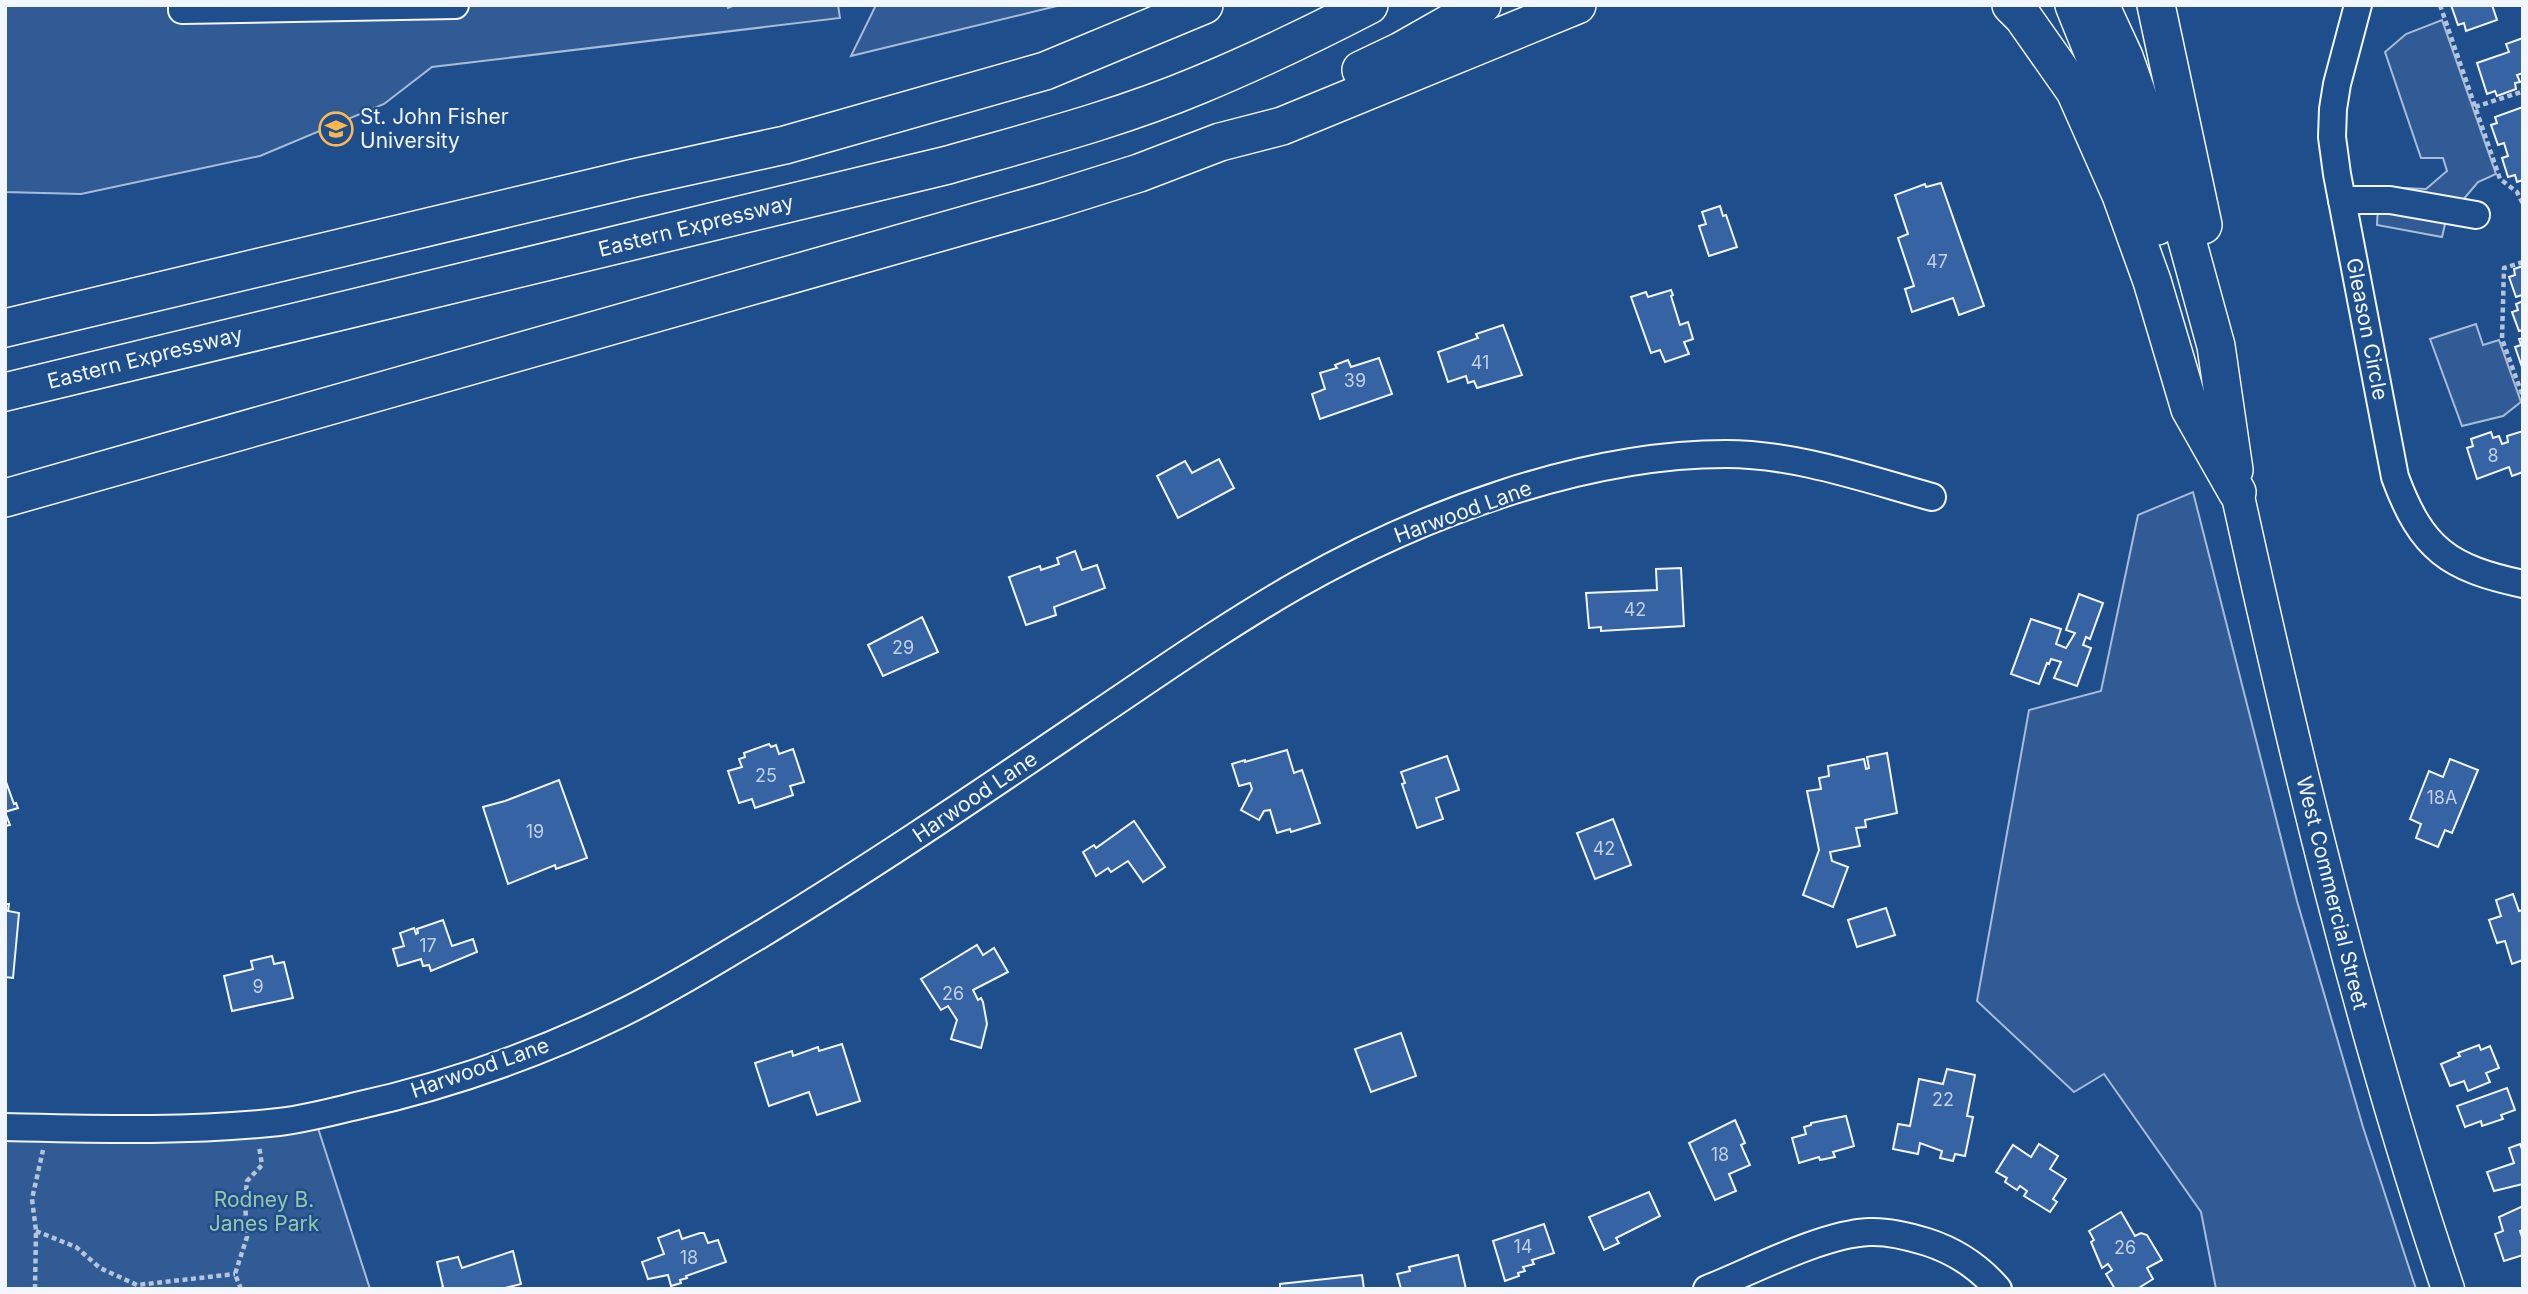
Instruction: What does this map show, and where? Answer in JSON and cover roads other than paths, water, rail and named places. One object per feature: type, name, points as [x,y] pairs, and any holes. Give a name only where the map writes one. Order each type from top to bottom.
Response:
[{"type":"highway","points":[[5,328],[622,181],[785,145],[1045,71],[1204,5]]},
{"type":"highway","name":"Eastern Expressway","points":[[5,392],[974,157],[1080,127],[1197,86],[1303,40],[1369,5]]},
{"type":"highway","points":[[1220,142],[1401,51],[1482,5]]},
{"type":"highway","points":[[5,498],[1050,201],[1139,173],[1220,142],[1282,125],[1577,5]]},
{"type":"highway","points":[[2011,5],[2024,17],[2075,91],[2126,207],[2152,281],[2190,409],[2237,492]]},
{"type":"highway","points":[[2074,5],[2138,164],[2172,275],[2200,382],[2237,492]]},
{"type":"highway","points":[[2100,5],[2124,57],[2182,222],[2216,346],[2237,492]]},
{"type":"highway","points":[[2156,5],[2240,395],[2237,492]]},
{"type":"main road","name":"West Commercial Street","points":[[2237,492],[2269,640],[2348,962],[2427,1228],[2448,1289]]},
{"type":"street","points":[[182,5],[183,10],[455,5]]},
{"type":"street","name":"Gleason Circle","points":[[2358,5],[2337,85],[2332,137],[2395,477],[2408,512],[2425,536],[2445,555],[2470,570],[2523,584]]},
{"type":"street","points":[[2342,200],[2390,200],[2476,215]]},
{"type":"street","name":"Harwood Lane","points":[[5,1127],[127,1129],[255,1124],[314,1116],[433,1086],[498,1065],[618,1015],[682,982],[846,883],[1216,635],[1297,585],[1425,523],[1559,477],[1621,464],[1679,456],[1731,454],[1783,459],[1932,497]]},
{"type":"street","points":[[1707,1289],[1819,1242],[1866,1232],[1907,1235],[1955,1253],[1974,1266],[1998,1289]]},
{"type":"place","name":"St. John Fisher University","points":[[336,129]]},
{"type":"park label","name":"Rodney B. Janes Park","points":[[264,1212]]}]
